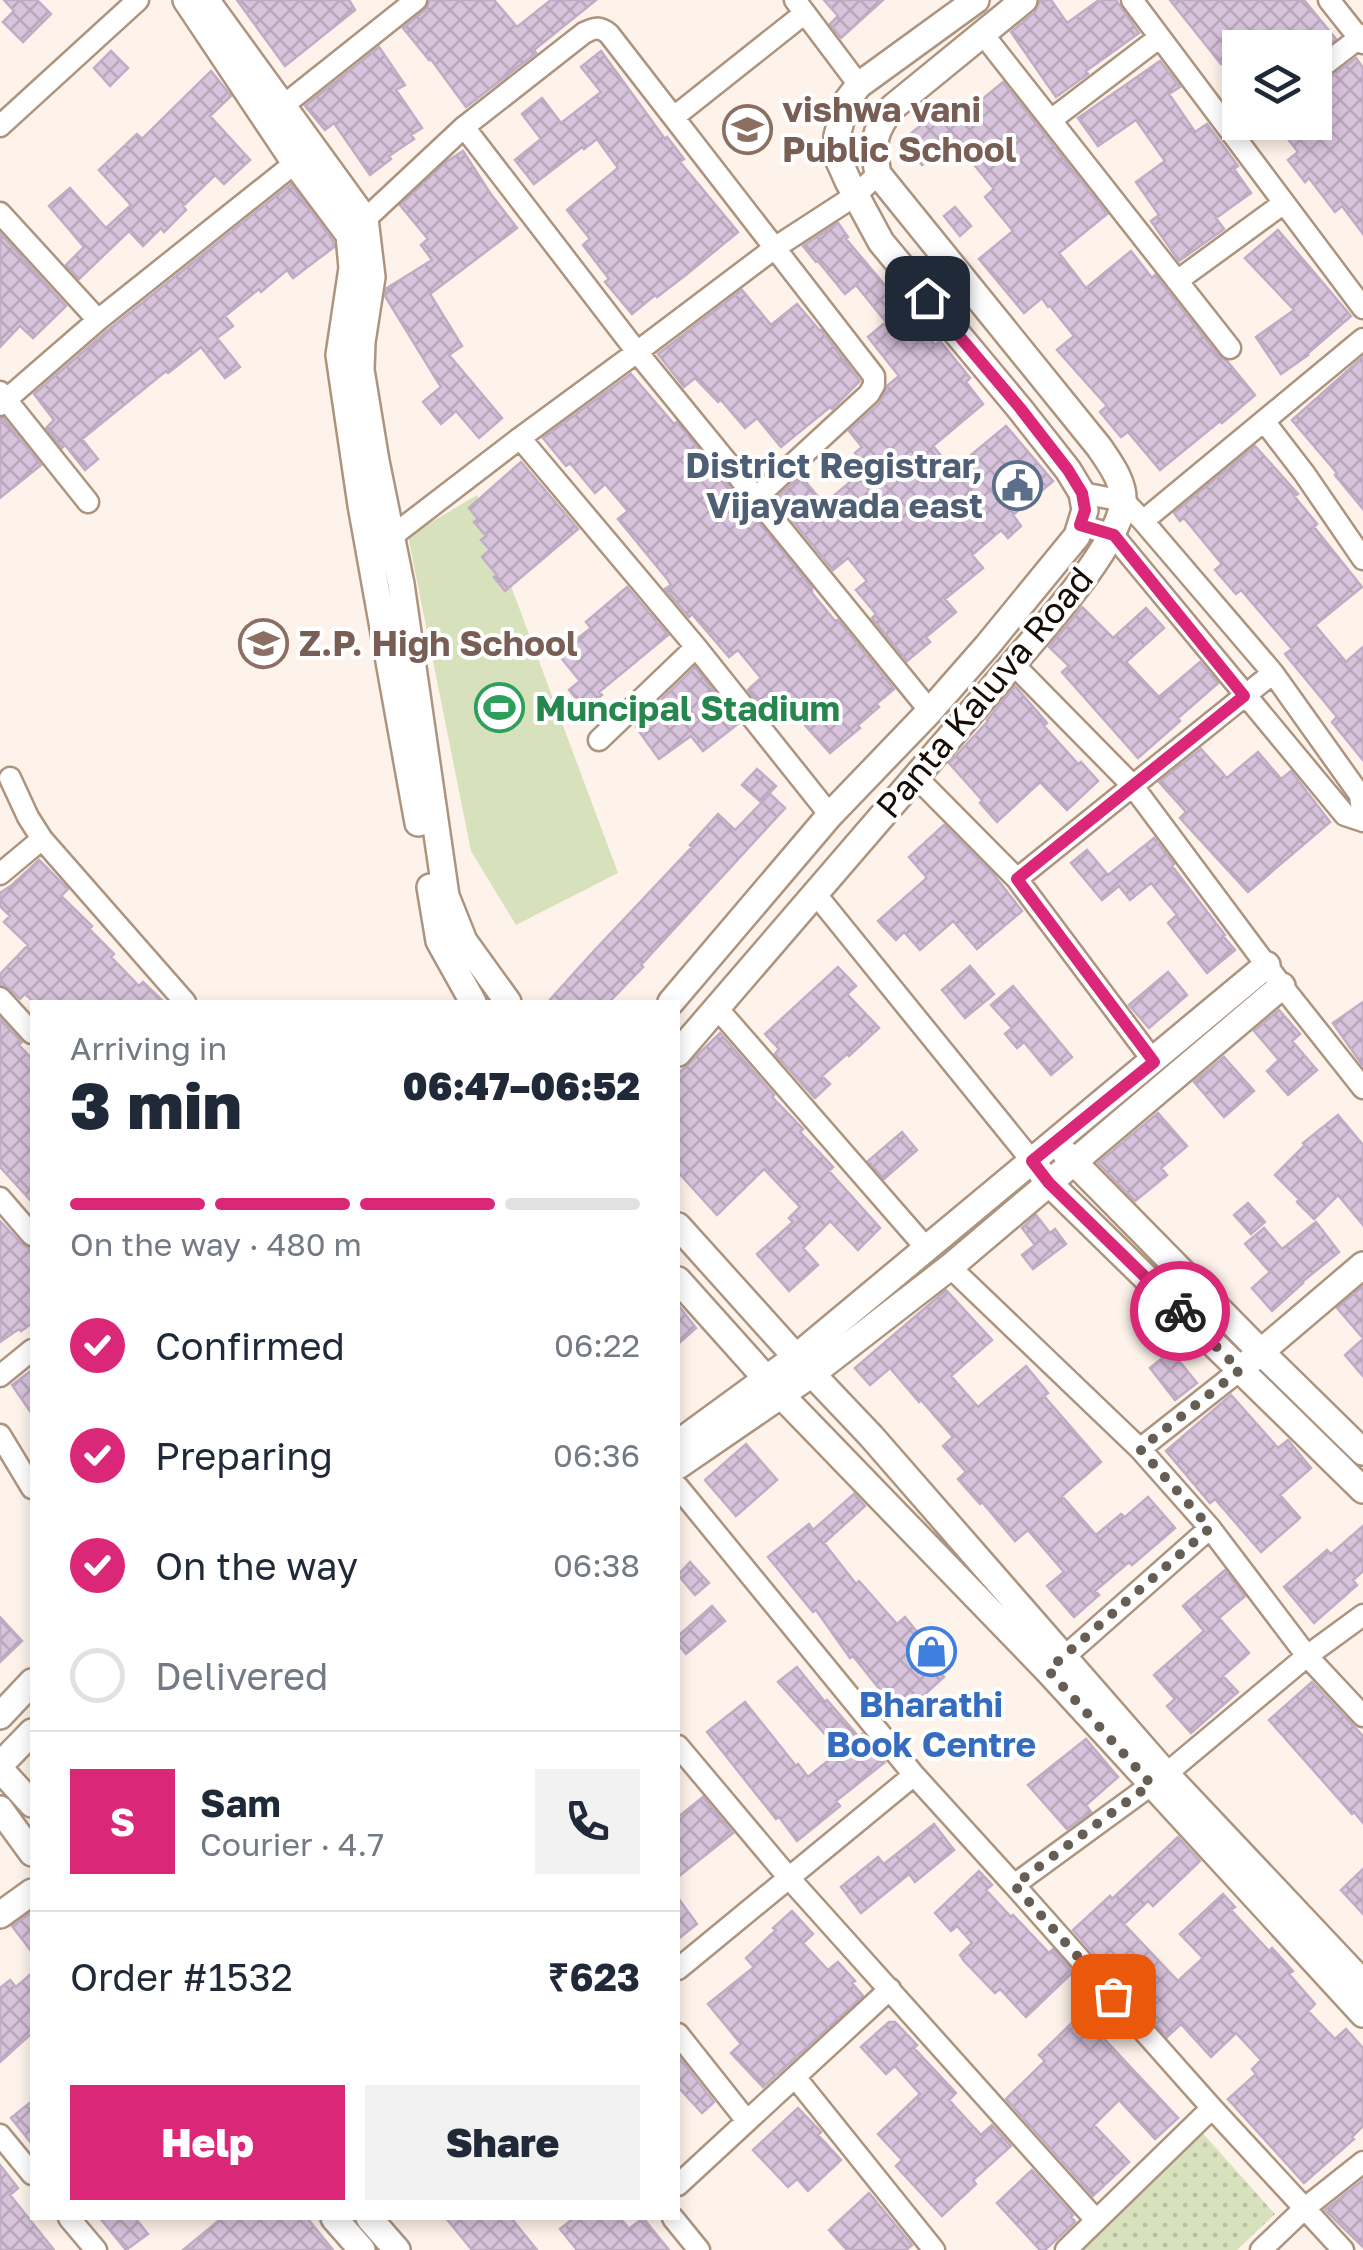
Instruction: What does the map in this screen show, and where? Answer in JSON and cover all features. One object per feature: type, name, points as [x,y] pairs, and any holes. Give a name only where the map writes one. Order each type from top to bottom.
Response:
[{"type":"street","points":[[0,126],[138,0]]},
{"type":"street","points":[[186,0],[295,163],[357,227]]},
{"type":"street","points":[[206,0],[284,105],[357,227],[372,277],[361,370],[402,584],[446,896],[464,940],[507,1000]]},
{"type":"street","points":[[284,105],[416,0]]},
{"type":"street","points":[[976,0],[859,85],[846,102],[837,136],[839,161],[881,242],[1020,408],[1082,493],[1124,501]]},
{"type":"street","points":[[1024,0],[892,106],[878,126],[873,149],[878,174],[1099,446],[1118,475],[1124,501],[1273,673],[1360,795],[1363,820],[1345,815],[1114,535],[1080,525]]},
{"type":"street","points":[[1132,0],[1222,107]]},
{"type":"street","points":[[1329,0],[1362,39],[1332,60]]},
{"type":"street","points":[[674,117],[800,7],[859,85]]},
{"type":"street","points":[[471,1000],[439,942],[361,505],[339,355],[357,227],[464,128],[594,28],[609,34],[874,376],[869,394],[756,498]]},
{"type":"street","points":[[982,33],[1230,348]]},
{"type":"street","points":[[1051,120],[1160,37]]},
{"type":"street","points":[[464,128],[637,352],[930,711]]},
{"type":"street","points":[[1247,140],[1284,203],[1363,308]]},
{"type":"street","points":[[88,502],[2,399],[295,163]]},
{"type":"street","points":[[392,537],[776,248],[856,195],[878,174]]},
{"type":"street","points":[[1177,282],[1284,203]]},
{"type":"street","points":[[0,213],[98,320]]},
{"type":"street","points":[[1143,521],[1363,339]]},
{"type":"street","points":[[1264,421],[1363,560]]},
{"type":"street","points":[[520,438],[696,646],[830,815]]},
{"type":"street","name":"Panta Kaluva Road","points":[[673,1000],[830,815],[987,646],[1066,550],[1076,536],[1085,510],[1082,493]]},
{"type":"street","name":"Panta Kaluva Road","points":[[680,1051],[1067,598],[1114,535],[1124,501]]},
{"type":"street","points":[[599,740],[696,646]]},
{"type":"street","points":[[1012,664],[1132,785],[1363,1088]]},
{"type":"street","points":[[1017,879],[1273,673]]},
{"type":"street","points":[[914,776],[1017,879],[1154,1062]]},
{"type":"street","points":[[10,778],[42,838],[184,1000]]},
{"type":"street","points":[[0,874],[42,838]]},
{"type":"street","points":[[814,892],[1049,1183],[1363,1490]]},
{"type":"street","points":[[804,1366],[927,1248],[1032,1161],[1154,1062],[1275,976]]},
{"type":"street","points":[[680,1442],[773,1386],[950,1268],[1074,1163],[1275,976]]},
{"type":"street","points":[[0,998],[30,1032]]},
{"type":"street","points":[[716,1007],[927,1248]]},
{"type":"street","points":[[1055,1142],[1363,1452]]},
{"type":"street","points":[[0,1198],[30,1233]]},
{"type":"street","points":[[680,1228],[871,1436],[1056,1664],[1158,1779],[1355,1977],[1363,2014]]},
{"type":"street","points":[[1140,1449],[1363,1265]]},
{"type":"street","points":[[950,1268],[1140,1449],[1210,1528],[1308,1656],[1363,1716]]},
{"type":"street","points":[[680,1282],[773,1386],[1056,1664]]},
{"type":"street","points":[[0,1376],[30,1352]]},
{"type":"street","points":[[680,1464],[773,1386]]},
{"type":"street","points":[[0,1435],[30,1485]]},
{"type":"street","points":[[680,1489],[914,1775],[1343,2250]]},
{"type":"street","points":[[1056,1664],[1210,1528]]},
{"type":"street","points":[[1014,1885],[1158,1779],[1363,1615]]},
{"type":"street","points":[[0,1716],[30,1684]]},
{"type":"street","points":[[30,1734],[0,1767],[30,1802]]},
{"type":"street","points":[[680,1748],[788,1878],[1096,2220]]},
{"type":"street","points":[[680,1967],[914,1775]]},
{"type":"street","points":[[0,1809],[30,1850]]},
{"type":"street","points":[[0,1916],[30,1894]]},
{"type":"street","points":[[680,2183],[890,1989]]},
{"type":"street","points":[[680,2036],[748,2120]]},
{"type":"street","points":[[794,2077],[934,2250]]},
{"type":"street","points":[[1066,2250],[1212,2108]]},
{"type":"street","points":[[0,2135],[30,2172]]},
{"type":"street","points":[[1261,2250],[1305,2208],[1363,2162]]},
{"type":"street","points":[[71,2220],[96,2250]]},
{"type":"street","points":[[336,2220],[362,2250]]},
{"type":"street","points":[[372,2220],[397,2250]]},
{"type":"street","points":[[675,2220],[699,2250]]},
{"type":"green space","name":"Muncipal Stadium","points":[[477,495],[618,873],[516,925],[471,851],[408,536]]},
{"type":"green space","points":[[1199,2129],[1275,2214],[1237,2250],[1076,2250]]},
{"type":"building","points":[[4,0],[37,0],[51,14],[23,42],[3,22],[14,11]]},
{"type":"building","points":[[237,0],[349,0],[355,10],[285,66]]},
{"type":"building","points":[[430,0],[494,0],[517,27],[551,0],[596,0],[466,107],[403,28],[425,10]]},
{"type":"building","points":[[824,0],[883,0],[841,38],[830,24],[838,16]]},
{"type":"building","points":[[1040,0],[1051,0],[1067,23],[1099,0],[1116,0],[1139,33],[1056,97],[1011,32],[1035,12]]},
{"type":"building","points":[[1170,0],[1304,0],[1329,30],[1222,30],[1221,64]]},
{"type":"building","points":[[379,47],[405,85],[396,90],[422,128],[370,175],[334,123],[325,130],[305,106]]},
{"type":"building","points":[[111,51],[128,68],[110,86],[94,68]]},
{"type":"building","points":[[601,51],[684,159],[680,162],[738,232],[632,314],[605,282],[609,279],[583,245],[590,239],[567,210],[618,168],[597,139],[534,184],[515,160],[541,139],[522,114],[542,98],[561,123],[601,92],[581,67]]},
{"type":"building","points":[[1356,58],[1363,68],[1363,234],[1342,206],[1335,212],[1309,178],[1305,182],[1288,160],[1298,152],[1289,140],[1332,140],[1332,76]]},
{"type":"building","points":[[1160,61],[1180,87],[1169,94],[1195,132],[1207,124],[1238,166],[1234,169],[1251,193],[1216,218],[1224,229],[1179,261],[1151,221],[1159,215],[1136,182],[1165,161],[1136,120],[1098,146],[1078,118]]},
{"type":"building","points":[[211,71],[231,96],[210,116],[250,160],[224,184],[215,175],[183,206],[186,210],[164,232],[161,228],[143,246],[129,231],[79,279],[66,265],[84,247],[49,206],[70,188],[106,228],[131,205],[99,170],[137,134],[142,139]]},
{"type":"building","points":[[1003,82],[1107,214],[1059,253],[1086,288],[1131,251],[1255,395],[1160,470],[1128,432],[1121,437],[1100,412],[1107,406],[1057,350],[1074,336],[1050,306],[1042,298],[1024,313],[979,259],[1013,231],[985,197],[994,189],[953,139],[922,165],[902,141],[944,106],[956,121]]},
{"type":"building","points":[[463,151],[517,228],[430,294],[462,346],[449,355],[502,418],[479,438],[456,411],[441,424],[423,402],[441,387],[385,296],[387,288],[432,260],[421,245],[428,239],[400,205]]},
{"type":"building","points":[[291,184],[334,247],[293,278],[287,270],[225,316],[233,326],[217,338],[240,367],[225,378],[201,347],[82,439],[98,459],[85,470],[46,428],[54,420],[34,394]]},
{"type":"building","points":[[955,207],[971,226],[960,236],[944,216]]},
{"type":"building","points":[[838,223],[846,239],[935,345],[940,341],[970,378],[966,382],[983,404],[933,446],[953,470],[1006,426],[1053,481],[1013,515],[1021,526],[1008,538],[1001,530],[972,555],[983,568],[945,599],[956,612],[926,637],[930,642],[907,661],[872,618],[876,614],[856,590],[867,581],[848,558],[833,570],[775,499],[801,476],[824,504],[856,477],[866,466],[855,453],[862,447],[849,431],[879,404],[888,385],[899,376],[868,337],[886,322],[856,285],[845,294],[803,246]]},
{"type":"building","points":[[1278,230],[1351,316],[1281,374],[1256,337],[1294,310],[1245,258]]},
{"type":"building","points":[[0,233],[66,306],[33,338],[20,326],[0,347]]},
{"type":"building","points":[[742,290],[771,325],[797,304],[860,381],[832,409],[781,447],[757,418],[745,428],[695,378],[684,387],[658,354]]},
{"type":"building","points":[[1363,357],[1363,509],[1292,420]]},
{"type":"building","points":[[631,374],[674,424],[677,422],[812,588],[812,593],[894,689],[876,704],[879,707],[858,725],[860,728],[830,753],[794,713],[786,720],[772,703],[768,707],[764,702],[760,705],[748,690],[761,678],[738,650],[729,657],[665,589],[671,585],[668,580],[618,519],[628,511],[605,484],[595,493],[543,438]]},
{"type":"building","points":[[0,418],[41,465],[0,498]]},
{"type":"building","points":[[1255,446],[1298,494],[1294,496],[1317,524],[1314,527],[1362,587],[1315,625],[1346,662],[1363,647],[1363,760],[1332,722],[1337,717],[1285,654],[1292,649],[1241,590],[1236,594],[1215,570],[1222,564],[1184,518],[1180,521],[1174,513]]},
{"type":"building","points":[[521,462],[578,529],[505,591],[482,557],[490,550],[481,540],[486,536],[469,508]]},
{"type":"building","points":[[627,587],[668,635],[599,692],[602,695],[585,709],[569,690],[580,681],[558,654],[591,628],[586,622]]},
{"type":"building","points":[[1082,607],[1113,638],[1146,608],[1164,628],[1126,662],[1159,697],[1200,662],[1218,683],[1138,758],[1062,672],[1069,666],[1049,647]]},
{"type":"building","points":[[695,667],[739,723],[703,751],[691,736],[659,759],[636,727],[667,705],[662,699]]},
{"type":"building","points":[[1015,686],[1047,723],[1044,726],[1098,781],[1067,810],[1040,782],[997,822],[949,763]]},
{"type":"building","points":[[1201,749],[1227,778],[1258,752],[1281,779],[1291,771],[1330,822],[1248,892],[1180,818],[1186,812],[1159,782]]},
{"type":"building","points":[[757,769],[776,786],[761,802],[742,785]]},
{"type":"building","points":[[770,794],[785,808],[611,1000],[550,1000],[718,814],[735,830]]},
{"type":"building","points":[[944,825],[994,875],[1022,911],[977,949],[953,921],[920,950],[904,932],[896,940],[878,921],[927,878],[909,857]]},
{"type":"building","points":[[1154,838],[1235,950],[1207,973],[1168,923],[1177,915],[1151,883],[1130,900],[1119,886],[1102,900],[1071,863],[1087,850],[1108,875]]},
{"type":"building","points":[[39,860],[68,889],[61,896],[92,926],[89,929],[114,954],[111,957],[139,986],[143,982],[162,1000],[32,1000],[25,994],[20,999],[0,985],[0,974],[28,945],[4,922],[10,916],[0,906],[0,893]]},
{"type":"building","points":[[970,966],[994,994],[965,1018],[942,990]]},
{"type":"building","points":[[838,967],[856,986],[847,994],[879,1028],[822,1076],[830,1084],[815,1098],[775,1054],[779,1049],[765,1034]]},
{"type":"building","points":[[1168,972],[1187,995],[1149,1028],[1129,1005]]},
{"type":"building","points":[[1013,986],[1072,1057],[1051,1075],[1024,1042],[1017,1048],[1005,1034],[1012,1028],[991,1005]]},
{"type":"building","points":[[1363,1002],[1363,1066],[1333,1023]]},
{"type":"building","points":[[1279,1010],[1300,1034],[1292,1041],[1317,1070],[1288,1095],[1267,1071],[1279,1060],[1254,1031]]},
{"type":"building","points":[[0,1018],[30,1057],[30,1200],[0,1167]]},
{"type":"building","points":[[720,1033],[803,1129],[800,1132],[833,1167],[829,1171],[880,1228],[858,1250],[830,1221],[803,1248],[818,1265],[789,1291],[757,1254],[793,1222],[789,1218],[800,1207],[764,1169],[717,1215],[680,1174],[680,1072]]},
{"type":"building","points":[[1224,1057],[1254,1091],[1224,1117],[1194,1082]]},
{"type":"building","points":[[1158,1113],[1187,1146],[1161,1168],[1167,1175],[1135,1201],[1098,1163]]},
{"type":"building","points":[[1338,1115],[1363,1145],[1363,1225],[1338,1195],[1314,1219],[1275,1175],[1303,1143]]},
{"type":"building","points":[[902,1132],[917,1150],[884,1179],[868,1161]]},
{"type":"building","points":[[1248,1203],[1265,1222],[1251,1234],[1234,1215]]},
{"type":"building","points":[[1036,1215],[1050,1233],[1055,1229],[1066,1244],[1033,1269],[1022,1255],[1035,1245],[1022,1228]]},
{"type":"building","points":[[0,1221],[30,1249],[30,1324],[0,1342]]},
{"type":"building","points":[[1316,1222],[1339,1252],[1272,1311],[1252,1288],[1270,1272],[1245,1244],[1264,1228],[1282,1249]]},
{"type":"building","points":[[1363,1286],[1363,1338],[1337,1308]]},
{"type":"building","points":[[946,1290],[992,1340],[951,1376],[978,1407],[1026,1366],[1048,1393],[1044,1396],[1101,1462],[1062,1496],[1096,1535],[1148,1497],[1175,1528],[1095,1591],[1099,1595],[1074,1617],[1047,1586],[1064,1572],[1028,1530],[1015,1541],[958,1479],[966,1472],[943,1446],[953,1437],[921,1400],[890,1368],[870,1385],[855,1368]]},
{"type":"building","points":[[680,1308],[696,1328],[680,1342]]},
{"type":"building","points":[[1363,1339],[1363,1376],[1345,1355]]},
{"type":"building","points":[[1171,1351],[1197,1383],[1175,1400],[1150,1368]]},
{"type":"building","points":[[30,1372],[30,1411],[12,1385]]},
{"type":"building","points":[[1231,1395],[1278,1448],[1288,1440],[1311,1468],[1280,1495],[1300,1518],[1261,1552],[1215,1499],[1210,1503],[1166,1451]]},
{"type":"building","points":[[746,1444],[777,1480],[736,1516],[705,1480]]},
{"type":"building","points":[[854,1494],[865,1506],[824,1543],[856,1584],[859,1581],[897,1624],[905,1617],[926,1643],[919,1648],[944,1677],[901,1716],[768,1557],[809,1524],[813,1530]]},
{"type":"building","points":[[1363,1526],[1363,1571],[1353,1580],[1357,1585],[1314,1623],[1284,1587],[1327,1550],[1331,1554]]},
{"type":"building","points":[[690,1562],[709,1583],[695,1595],[680,1573]]},
{"type":"building","points":[[1225,1570],[1245,1596],[1219,1618],[1249,1653],[1223,1676],[1238,1692],[1191,1733],[1167,1706],[1175,1699],[1154,1675],[1204,1631],[1183,1606]]},
{"type":"building","points":[[712,1606],[725,1621],[686,1654],[680,1646],[680,1634]]},
{"type":"building","points":[[0,1617],[22,1641],[0,1662]]},
{"type":"building","points":[[797,1667],[825,1702],[859,1737],[862,1734],[885,1762],[836,1801],[840,1806],[797,1841],[707,1732],[745,1702],[808,1777],[840,1751],[778,1682]]},
{"type":"building","points":[[1312,1682],[1363,1736],[1363,1823],[1269,1720]]},
{"type":"building","points":[[1086,1739],[1118,1777],[1086,1805],[1091,1812],[1067,1829],[1028,1785]]},
{"type":"building","points":[[703,1797],[733,1833],[680,1875],[680,1815]]},
{"type":"building","points":[[934,1824],[954,1850],[915,1882],[909,1874],[861,1913],[841,1887],[878,1857],[884,1864]]},
{"type":"building","points":[[1178,1837],[1200,1861],[1153,1906],[1148,1901],[1124,1924],[1178,1981],[1203,1958],[1180,1934],[1223,1894],[1235,1907],[1231,1910],[1293,1971],[1289,1974],[1315,2004],[1308,2011],[1335,2039],[1346,2029],[1363,2048],[1363,2126],[1354,2139],[1304,2183],[1228,2099],[1256,2074],[1252,2069],[1261,2060],[1236,2033],[1211,2057],[1181,2024],[1167,2037],[1073,1930]]},
{"type":"building","points":[[1363,1869],[1363,1914],[1341,1890]]},
{"type":"building","points":[[979,1871],[992,1885],[986,1890],[1011,1917],[1049,1953],[1053,1949],[1073,1972],[1026,2017],[1000,1989],[995,1993],[964,1961],[960,1955],[972,1943],[957,1926],[951,1931],[935,1913]]},
{"type":"building","points":[[680,1901],[697,1924],[680,1937]]},
{"type":"building","points":[[792,1911],[813,1934],[803,1943],[828,1970],[838,1962],[863,1996],[763,2087],[731,2053],[741,2044],[708,2004],[754,1967],[746,1958]]},
{"type":"building","points":[[30,1913],[30,1949],[12,1926]]},
{"type":"building","points":[[30,1975],[30,2035],[0,2062],[0,1988],[10,1980],[16,1987]]},
{"type":"building","points":[[1081,2014],[1178,2118],[1155,2139],[1119,2100],[1094,2125],[1129,2162],[1093,2196],[1006,2099],[1045,2061],[1039,2055]]},
{"type":"building","points":[[889,2022],[895,2022],[917,2045],[914,2048],[956,2093],[949,2100],[981,2135],[992,2125],[1011,2146],[973,2180],[976,2184],[942,2216],[896,2166],[902,2160],[878,2134],[920,2094],[895,2066],[886,2074],[861,2047]]},
{"type":"building","points":[[680,2059],[714,2102],[702,2113],[680,2089]]},
{"type":"building","points":[[30,2103],[30,2142],[11,2118]]},
{"type":"building","points":[[798,2108],[841,2160],[808,2191],[797,2179],[788,2187],[753,2150]]},
{"type":"building","points":[[0,2165],[18,2188],[10,2195],[54,2250],[0,2250]]},
{"type":"building","points":[[1032,2170],[1075,2222],[1045,2250],[1040,2250],[997,2203]]},
{"type":"building","points":[[1363,2180],[1363,2247],[1325,2210]]},
{"type":"building","points":[[869,2193],[912,2245],[906,2250],[847,2250],[829,2230]]},
{"type":"building","points":[[102,2220],[137,2220],[148,2234],[126,2250]]},
{"type":"building","points":[[220,2220],[309,2220],[333,2250],[183,2250]]},
{"type":"building","points":[[448,2220],[513,2220],[537,2250],[472,2250]]},
{"type":"building","points":[[571,2220],[622,2220],[629,2229],[645,2220],[669,2250],[577,2250],[560,2229]]},
{"type":"way so far","points":[[1113,1996],[1014,1885],[1151,1784],[1048,1670],[1210,1528],[1140,1449],[1240,1370],[1180,1311]]},
{"type":"place","name":"vishwa vani Public School","points":[[747,129]]},
{"type":"place","name":"District Registrar, Vijayawada east","points":[[1018,485]]},
{"type":"place","name":"Z.P. High School","points":[[264,643]]},
{"type":"place","name":"Muncipal Stadium","points":[[500,708]]},
{"type":"place","name":"Bharathi Book Centre","points":[[931,1652]]},
{"type":"route","points":[[927,298],[1068,470],[1082,493],[1085,510],[1080,525],[1114,535],[1244,696],[1017,879],[1154,1062],[1032,1161],[1049,1183],[1180,1311]]}]
